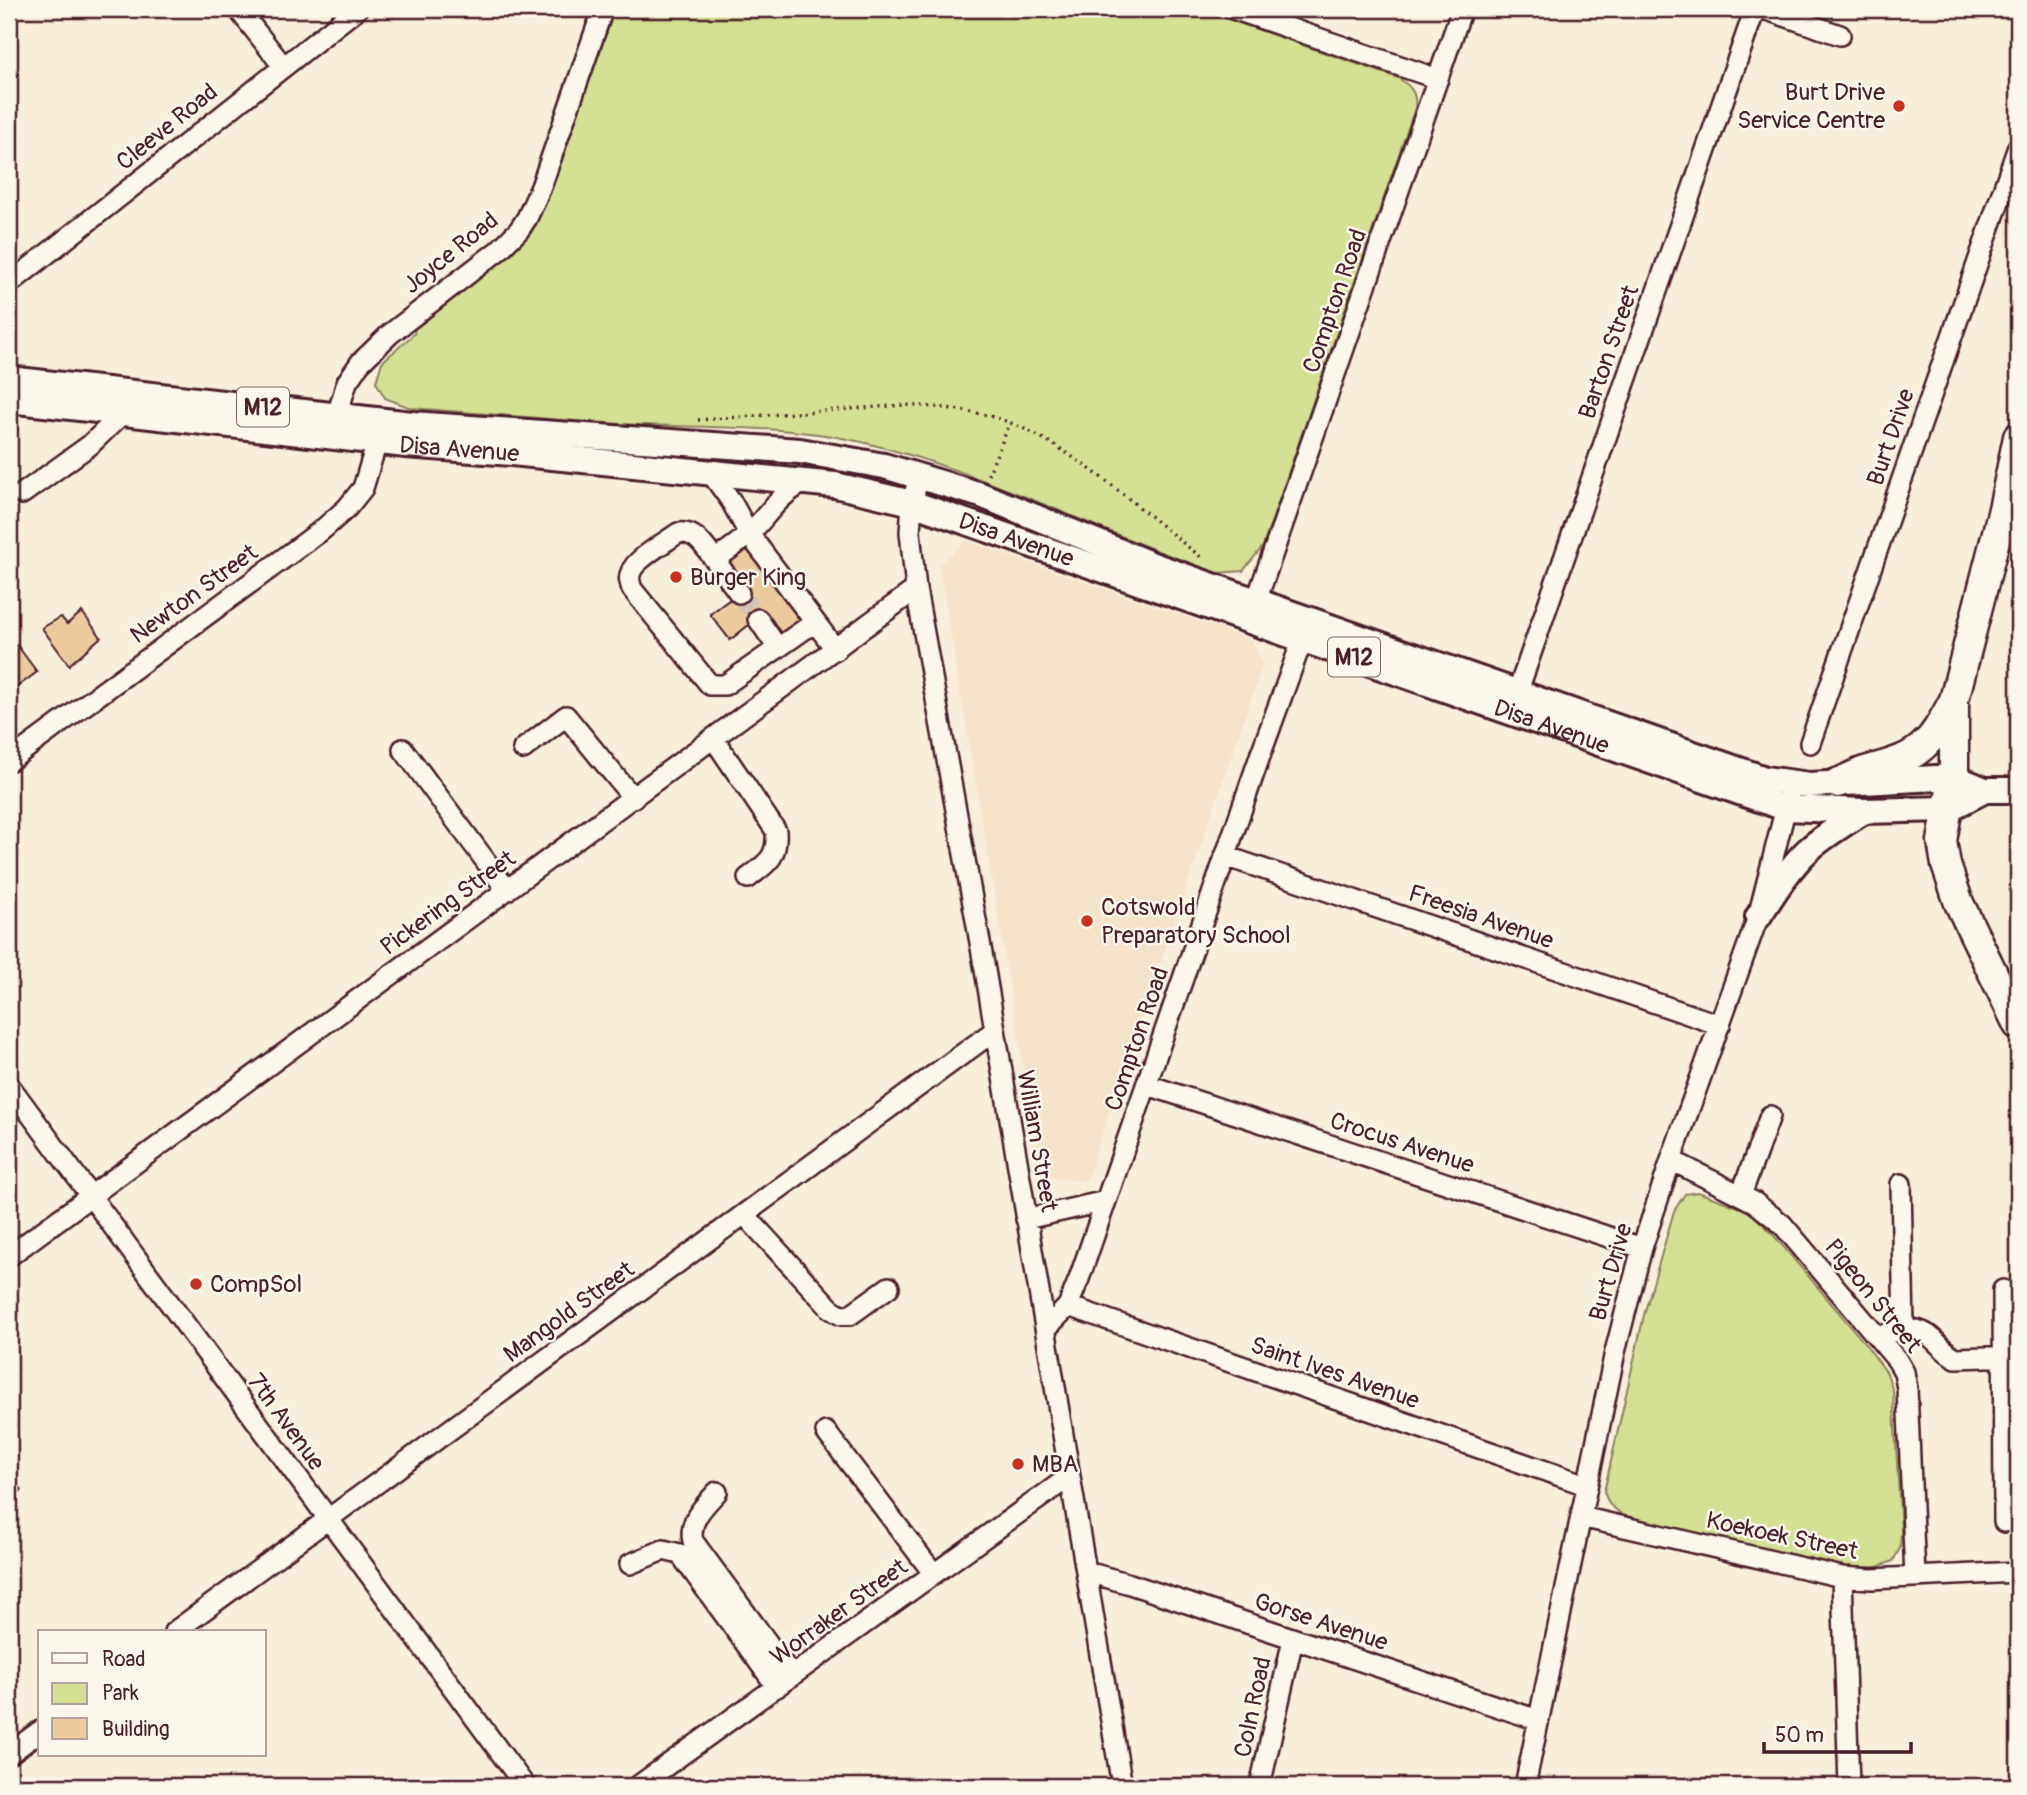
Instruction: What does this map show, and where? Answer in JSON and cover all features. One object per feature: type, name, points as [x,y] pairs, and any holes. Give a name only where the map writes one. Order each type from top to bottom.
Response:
[{"type":"highway","points":[[2018,437],[2003,509],[1954,700],[1954,777],[1942,841],[1946,865],[1959,903],[2018,1025]]},
{"type":"highway","points":[[1837,783],[1915,753],[1937,729],[1954,700]]},
{"type":"main road","name":"Disa Avenue","points":[[9,379],[334,426],[711,473],[835,485],[912,503],[1253,610],[1514,702],[1765,779],[1791,784],[1954,777],[1985,790],[2018,790]]},
{"type":"main road","name":"Disa Avenue","points":[[9,400],[122,413],[334,426]]},
{"type":"main road","name":"Disa Avenue","points":[[380,431],[517,432],[800,450],[884,466],[981,495],[1153,565],[1253,610]]},
{"type":"main road","name":"Disa Avenue","points":[[1514,702],[1786,808],[1864,811],[1948,809],[1985,790]]},
{"type":"main road","points":[[1758,917],[1787,873],[1808,850],[1864,811]]},
{"type":"street","points":[[238,9],[283,66]]},
{"type":"street","name":"Cleeve Road","points":[[9,284],[358,9]]},
{"type":"street","name":"Joyce Road","points":[[334,426],[347,382],[360,363],[390,334],[499,250],[527,218],[541,187],[603,9]]},
{"type":"street","points":[[1233,9],[1438,79]]},
{"type":"street","name":"Compton Road","points":[[1253,610],[1462,9]]},
{"type":"street","name":"Barton Street","points":[[1514,702],[1755,9]]},
{"type":"street","points":[[1764,9],[1840,35]]},
{"type":"street","name":"Burt Drive","points":[[1810,743],[2018,147]]},
{"type":"street","points":[[22,494],[90,445],[122,413]]},
{"type":"street","name":"Newton Street","points":[[9,761],[322,530],[347,508],[363,488],[380,431]]},
{"type":"street","points":[[711,473],[731,501],[749,534],[836,650]]},
{"type":"street","name":"William Street","points":[[919,476],[912,503],[910,531],[916,589],[985,970],[1122,1786]]},
{"type":"street","points":[[715,560],[749,534],[769,509],[806,482]]},
{"type":"street","points":[[739,593],[694,534],[686,532],[678,534],[636,564],[629,580],[632,589],[710,685],[725,685],[815,622]]},
{"type":"street","name":"Pickering Street","points":[[9,1256],[916,589]]},
{"type":"street","points":[[758,619],[777,648]]},
{"type":"street","name":"Compton Road","points":[[1046,1329],[1068,1306],[1306,630]]},
{"type":"street","points":[[523,749],[566,716],[633,798]]},
{"type":"street","points":[[714,739],[776,831],[778,848],[768,862],[748,878]]},
{"type":"street","points":[[403,749],[507,890]]},
{"type":"street","name":"Burt Drive","points":[[1525,1786],[1586,1485],[1615,1352],[1642,1248],[1758,917],[1791,784]]},
{"type":"street","name":"Freesia Avenue","points":[[1226,856],[1720,1026]]},
{"type":"street","name":"Mangold Street","points":[[177,1630],[994,1031]]},
{"type":"street","name":"7th Avenue","points":[[9,1085],[525,1786]]},
{"type":"street","name":"Crocus Avenue","points":[[1147,1085],[1642,1248]]},
{"type":"street","points":[[1741,1195],[1770,1116]]},
{"type":"street","name":"Pigeon Street","points":[[1671,1160],[1754,1202],[1782,1224],[1878,1336],[1904,1373],[1907,1388],[1915,1577]]},
{"type":"street","points":[[1901,1184],[1904,1329]]},
{"type":"street","points":[[1026,1219],[1106,1201]]},
{"type":"street","points":[[744,1214],[831,1309],[841,1315],[850,1315],[889,1287]]},
{"type":"street","points":[[2003,1290],[2010,1357],[2004,1522]]},
{"type":"street","name":"Saint Ives Avenue","points":[[1068,1306],[1586,1485]]},
{"type":"street","points":[[1878,1336],[1904,1329],[1920,1329],[1931,1335],[1947,1353],[1956,1357],[2010,1357]]},
{"type":"street","points":[[826,1432],[934,1574]]},
{"type":"street","name":"Worraker Street","points":[[638,1786],[1069,1477]]},
{"type":"street","points":[[717,1492],[701,1509],[694,1522],[691,1532],[693,1541],[785,1681]]},
{"type":"street","name":"Koekoek Street","points":[[1581,1517],[1842,1577],[1871,1579],[2018,1572]]},
{"type":"street","points":[[630,1563],[663,1550],[680,1555],[785,1681]]},
{"type":"street","name":"Gorse Avenue","points":[[1087,1572],[1538,1720]]},
{"type":"street","points":[[1842,1577],[1849,1786]]},
{"type":"street","name":"Coln Road","points":[[1261,1786],[1293,1639]]},
{"type":"street","points":[[9,1754],[38,1732]]},
{"type":"path","points":[[694,421],[905,405],[960,410],[1010,423],[1050,443],[1074,459],[1203,559]]},
{"type":"path","points":[[986,480],[1010,423]]},
{"type":"shaded area","name":"Cotswold Preparatory School","points":[[966,541],[1252,640],[1263,664],[1086,1181],[1042,1178],[939,565]]},
{"type":"green space","points":[[615,9],[1198,9],[1398,78],[1406,84],[1414,94],[1415,108],[1263,546],[1243,571],[1217,573],[969,475],[852,440],[754,428],[622,424],[411,408],[385,398],[376,382],[382,362],[414,334],[415,329],[511,254],[531,233],[546,204]]},
{"type":"green space","points":[[1698,1192],[1749,1211],[1771,1232],[1887,1373],[1893,1392],[1901,1531],[1900,1548],[1893,1561],[1877,1567],[1848,1567],[1626,1518],[1609,1504],[1604,1492],[1644,1315],[1674,1211],[1685,1194]]},
{"type":"building","points":[[746,548],[802,622],[778,640],[760,616],[730,640],[710,614],[741,591],[722,566]]},
{"type":"building","points":[[82,612],[101,637],[69,665],[42,628],[61,617],[67,624]]},
{"type":"building","points":[[17,645],[37,672],[9,693],[9,652]]},
{"type":"building","points":[[9,1472],[22,1490],[9,1500]]},
{"type":"tunnel","points":[[739,593],[758,619]]},
{"type":"place","name":"Burt Drive Service Centre","points":[[1899,106]]},
{"type":"place","name":"Burger King","points":[[676,577]]},
{"type":"place","name":"Cotswold Preparatory School","points":[[1087,921]]},
{"type":"place","name":"CompSol","points":[[196,1284]]},
{"type":"place","name":"MBA","points":[[1018,1464]]}]
